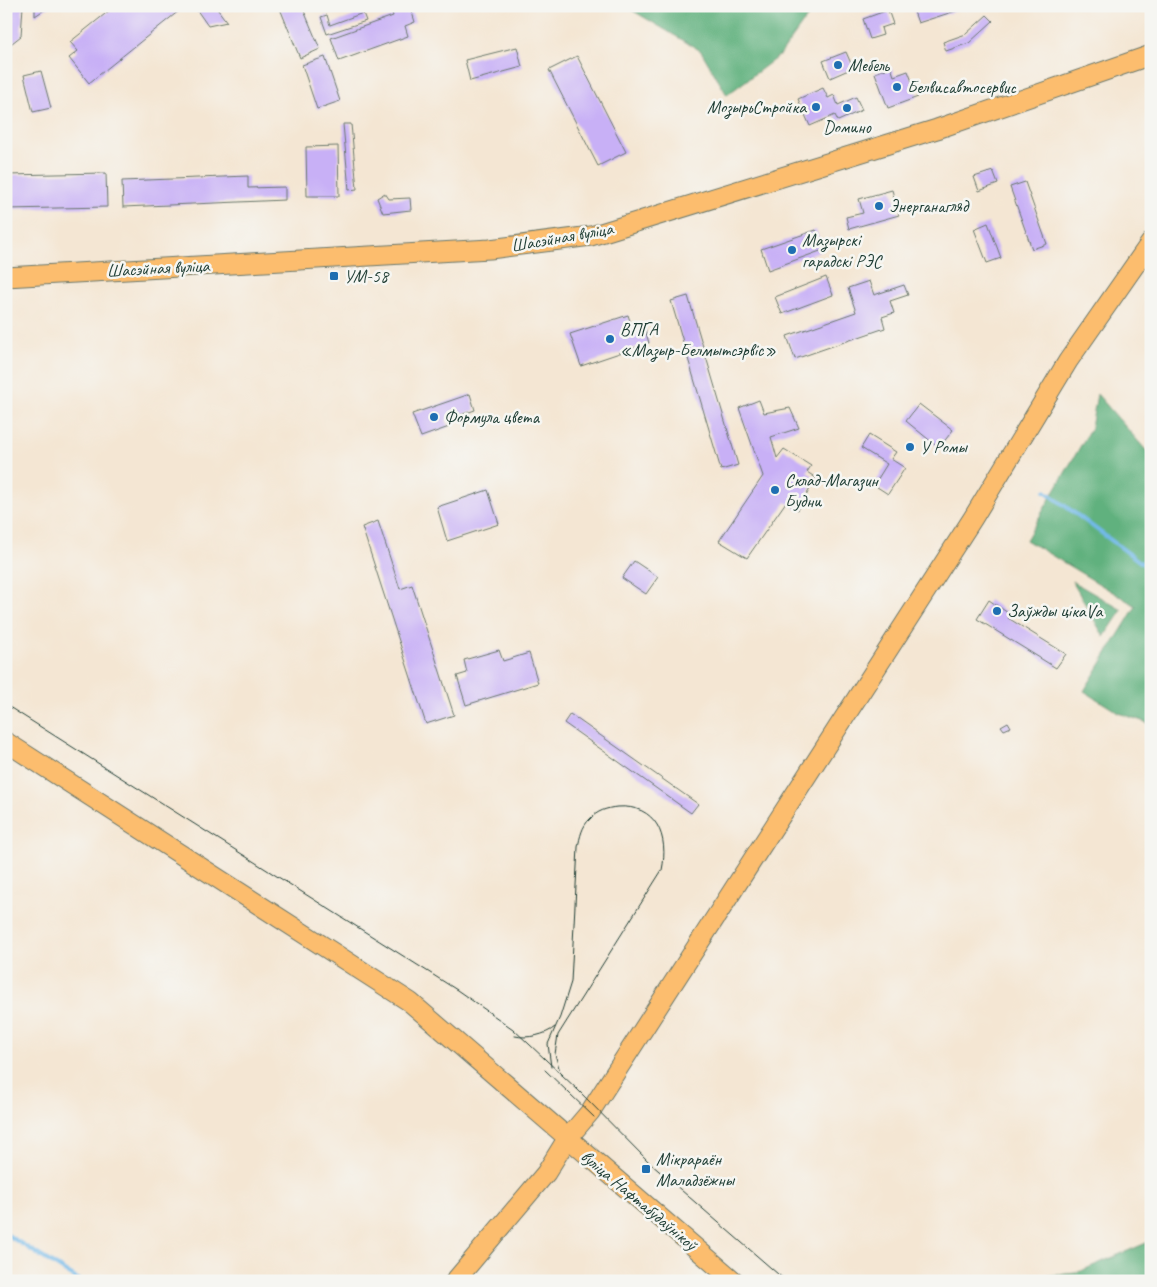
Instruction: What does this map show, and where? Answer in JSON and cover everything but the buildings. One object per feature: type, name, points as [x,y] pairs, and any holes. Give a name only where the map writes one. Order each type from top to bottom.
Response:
[{"type":"main road","name":"Шасэйная вуліца","points":[[6,277],[490,249],[591,236],[937,129],[1151,55]]},
{"type":"main road","points":[[6,742],[410,1002],[567,1139],[590,1112],[973,518],[1068,361],[1151,242]]},
{"type":"main road","name":"вуліца Нафтабудаўнікоў","points":[[455,1281],[546,1173],[567,1139],[734,1281]]},
{"type":"green space","points":[[625,6],[815,6],[780,55],[727,95],[701,51]]},
{"type":"green space","points":[[1097,394],[1151,456],[1151,724],[1119,713],[1084,691],[1136,606],[1026,540],[1091,428]]},
{"type":"green space","points":[[1072,581],[1122,610],[1104,637]]},
{"type":"green space","points":[[1151,1241],[1151,1281],[995,1281],[1076,1273]]},
{"type":"waterway","points":[[1045,491],[1151,570]]},
{"type":"waterway","points":[[6,1234],[80,1281]]},
{"type":"tram line","points":[[6,705],[457,990],[513,1029],[578,1090],[651,1164],[786,1281]]},
{"type":"tram line","points":[[551,1067],[548,1044],[560,1017],[571,982],[578,847],[582,832],[587,822],[599,812],[617,807],[631,807],[651,817],[657,825],[664,846],[662,870],[558,1035],[555,1054],[561,1075]]},
{"type":"tram line","points":[[515,1036],[536,1036],[555,1027]]},
{"type":"tram line","points":[[545,1070],[594,1117]]},
{"type":"place","name":"Мебель","points":[[838,65]]},
{"type":"place","name":"Белвисавтосервис","points":[[897,87]]},
{"type":"place","name":"МозырьСтройка","points":[[816,107]]},
{"type":"place","name":"Dомино","points":[[847,108]]},
{"type":"place","name":"Энерганагляд","points":[[879,206]]},
{"type":"place","name":"Мазырскі гарадскі РЭС","points":[[792,250]]},
{"type":"place","name":"УМ-58","points":[[334,276]]},
{"type":"place","name":"ВПГА «Мазыр-Белмытсэрвіс»","points":[[610,339]]},
{"type":"place","name":"Формула цвета","points":[[434,417]]},
{"type":"place","name":"У Ромы","points":[[910,447]]},
{"type":"place","name":"Склад-Магазин Будни","points":[[775,490]]},
{"type":"place","name":"Заўжды цікаVа","points":[[997,611]]},
{"type":"place","name":"Мікрараён Маладзёжны","points":[[646,1169]]}]
